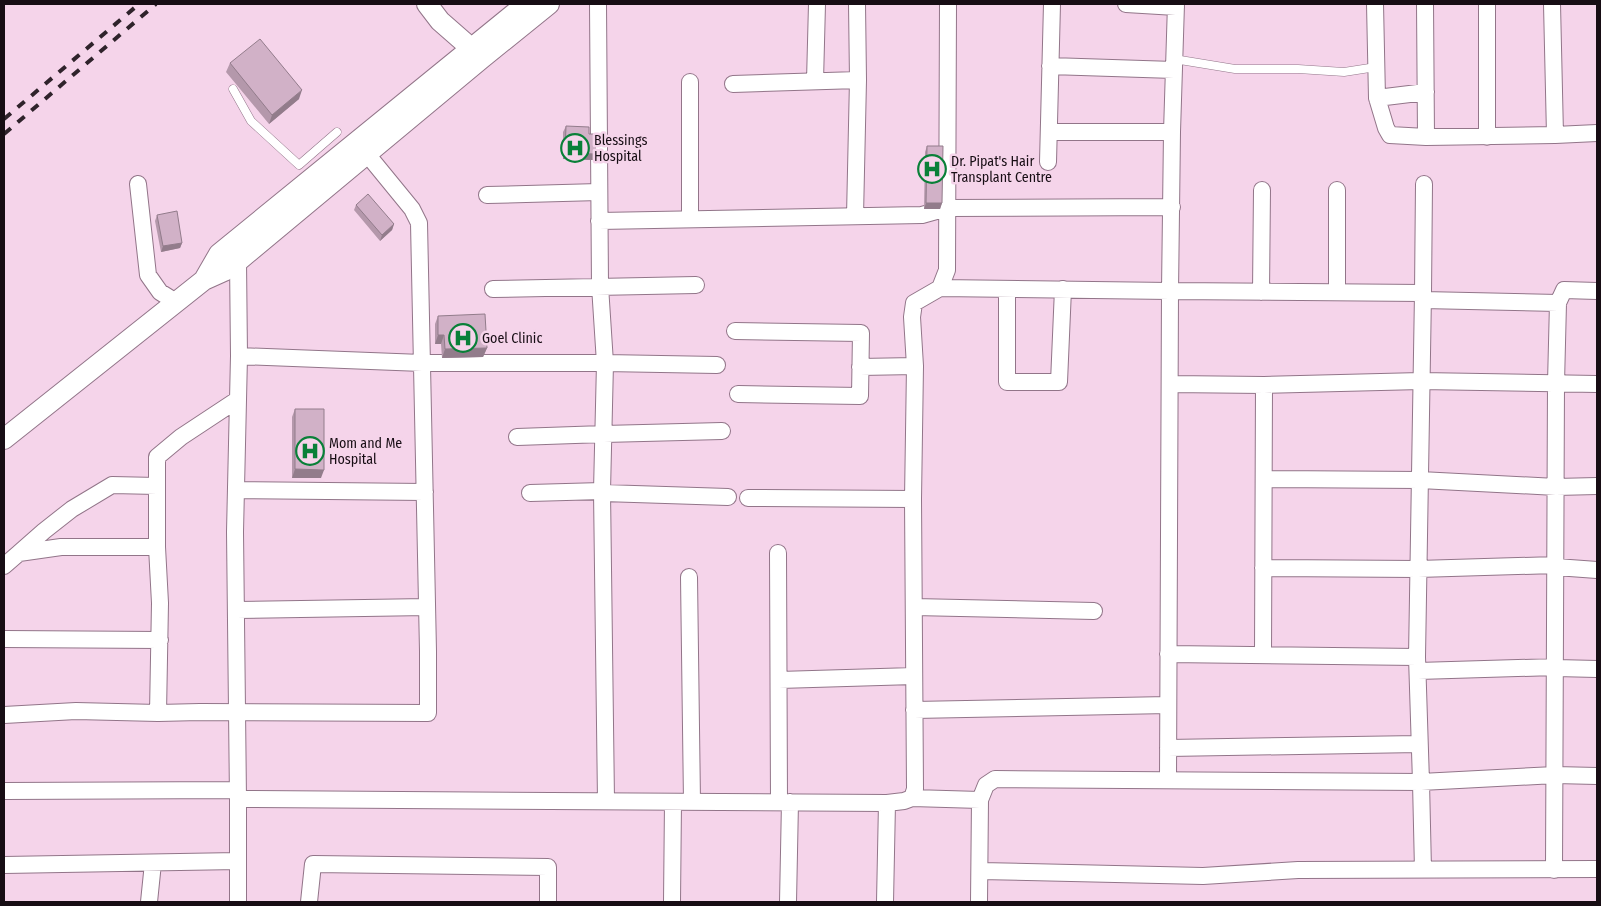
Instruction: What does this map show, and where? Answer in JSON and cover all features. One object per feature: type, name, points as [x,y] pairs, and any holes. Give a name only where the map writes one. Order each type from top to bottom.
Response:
[{"type":"street","points":[[427,4],[440,21],[476,53]]},
{"type":"street","points":[[4,440],[204,280],[238,261],[309,176],[367,154],[526,4]]},
{"type":"street","points":[[204,280],[219,254],[309,176],[476,53],[550,4]]},
{"type":"street","points":[[598,4],[600,286],[604,363],[602,491],[606,801]]},
{"type":"street","points":[[815,82],[817,4]]},
{"type":"street","points":[[855,216],[858,80],[857,4]]},
{"type":"street","points":[[940,288],[947,270],[948,4]]},
{"type":"street","points":[[1048,162],[1052,4]]},
{"type":"street","points":[[1126,4],[1176,6],[1170,291],[1168,780]]},
{"type":"street","points":[[1375,4],[1376,98],[1390,135],[1486,137],[1597,133]]},
{"type":"street","points":[[1425,4],[1426,137]]},
{"type":"street","points":[[1486,137],[1487,4]]},
{"type":"street","points":[[1552,4],[1555,135]]},
{"type":"street","points":[[1050,66],[1174,64]]},
{"type":"street","points":[[733,84],[858,80]]},
{"type":"street","points":[[690,82],[690,219]]},
{"type":"street","points":[[1376,98],[1426,92]]},
{"type":"street","points":[[1049,132],[1172,132]]},
{"type":"street","points":[[4,715],[76,712],[428,713],[419,224],[412,209],[367,154]]},
{"type":"street","points":[[138,184],[148,275],[160,292],[176,302]]},
{"type":"street","points":[[1424,184],[1418,569],[1419,744],[1424,870]]},
{"type":"street","points":[[1262,190],[1262,292]]},
{"type":"street","points":[[1337,190],[1337,292]]},
{"type":"street","points":[[487,194],[599,192]]},
{"type":"street","points":[[599,221],[922,215],[947,208],[1172,207]]},
{"type":"street","points":[[238,261],[239,356],[236,490],[238,902]]},
{"type":"street","points":[[492,289],[696,285]]},
{"type":"street","points":[[912,798],[915,789],[915,366],[912,317],[914,303],[940,288],[1337,292],[1558,303]]},
{"type":"street","points":[[1007,289],[1007,382],[1059,382],[1063,290]]},
{"type":"street","points":[[1554,870],[1558,303],[1564,290],[1597,291]]},
{"type":"street","points":[[735,331],[860,333],[860,396],[738,394]]},
{"type":"street","points":[[239,356],[422,364],[604,363],[718,365]]},
{"type":"street","points":[[860,367],[915,366]]},
{"type":"street","points":[[1170,384],[1264,385],[1421,381],[1597,384]]},
{"type":"street","points":[[1263,655],[1264,385]]},
{"type":"street","points":[[158,713],[160,603],[157,547],[157,457],[181,436],[237,400]]},
{"type":"street","points":[[517,437],[722,431]]},
{"type":"street","points":[[1264,479],[1420,480],[1556,487],[1597,486]]},
{"type":"street","points":[[4,566],[72,509],[112,485],[157,486]]},
{"type":"street","points":[[236,490],[425,492]]},
{"type":"street","points":[[530,493],[602,491],[602,493],[728,497]]},
{"type":"street","points":[[748,498],[914,499]]},
{"type":"street","points":[[19,553],[61,547],[157,547]]},
{"type":"street","points":[[778,553],[779,680],[788,902]]},
{"type":"street","points":[[1263,568],[1418,569],[1556,565],[1556,567],[1562,568],[1597,570]]},
{"type":"street","points":[[689,578],[692,802]]},
{"type":"street","points":[[236,610],[427,607]]},
{"type":"street","points":[[914,607],[1094,611]]},
{"type":"street","points":[[4,639],[160,640]]},
{"type":"street","points":[[1168,654],[1263,655],[1418,664],[1597,669]]},
{"type":"street","points":[[779,680],[914,676]]},
{"type":"street","points":[[914,710],[1168,705]]},
{"type":"street","points":[[1168,748],[1419,744]]},
{"type":"street","points":[[979,902],[980,800],[986,786],[995,779],[1421,782],[1555,775],[1597,776]]},
{"type":"street","points":[[4,791],[673,802],[887,803],[912,798],[980,800]]},
{"type":"street","points":[[672,902],[673,802]]},
{"type":"street","points":[[885,902],[887,803]]},
{"type":"street","points":[[4,865],[238,861]]},
{"type":"street","points":[[149,902],[153,863]]},
{"type":"street","points":[[309,902],[313,864],[548,867],[548,902]]},
{"type":"street","points":[[980,871],[1204,876],[1298,870],[1597,870]]},
{"type":"lane","points":[[1174,64],[1344,72],[1376,67]]},
{"type":"lane","points":[[233,89],[251,121],[309,176],[337,132]]},
{"type":"building","points":[[260,39],[302,90],[272,115],[230,63]]},
{"type":"building","points":[[566,126],[589,127],[589,134],[596,134],[595,154],[565,153]]},
{"type":"building","points":[[927,146],[943,146],[942,203],[926,203]]},
{"type":"building","points":[[368,194],[394,224],[382,235],[356,205]]},
{"type":"building","points":[[177,211],[182,243],[163,246],[157,215]]},
{"type":"building","points":[[485,314],[487,348],[445,349],[444,335],[438,335],[438,316]]},
{"type":"building","points":[[295,409],[324,409],[324,470],[295,469]]},
{"type":"railway","points":[[4,119],[139,4]]},
{"type":"railway","points":[[4,134],[156,4]]},
{"type":"place","name":"Blessings Hospital","points":[[575,148]]},
{"type":"place","name":"Dr. Pipat's Hair Transplant Centre","points":[[932,169]]},
{"type":"place","name":"Goel Clinic","points":[[463,338]]},
{"type":"place","name":"Mom and Me Hospital","points":[[310,451]]}]
